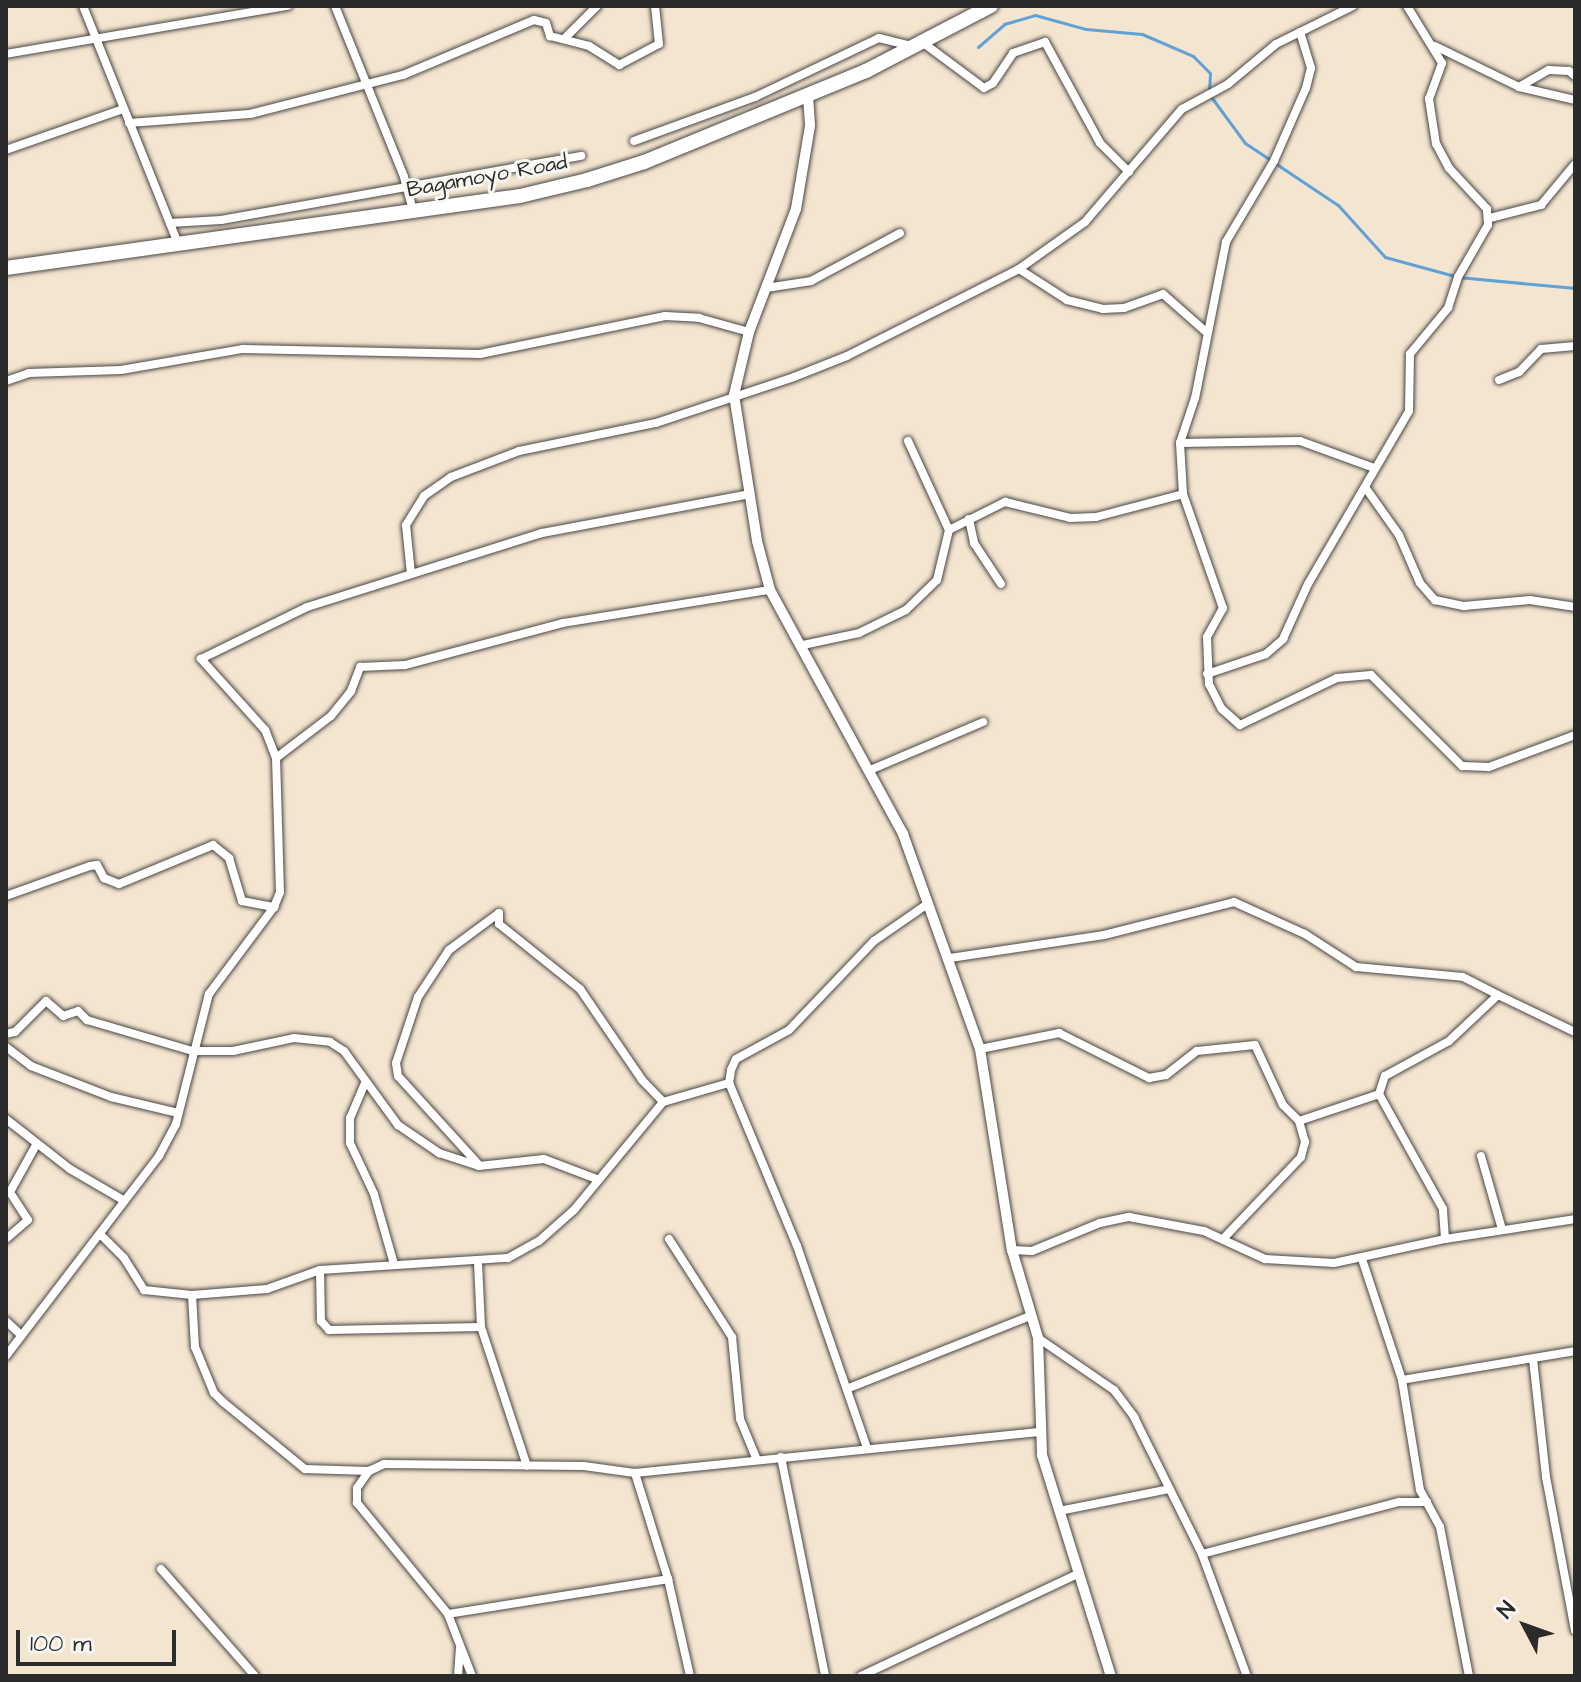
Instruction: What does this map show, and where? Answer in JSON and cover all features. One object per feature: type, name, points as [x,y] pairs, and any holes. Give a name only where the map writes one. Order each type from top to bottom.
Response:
[{"type":"highway","name":"Bagamoyo Road","points":[[6,268],[179,247],[520,196],[587,180],[808,96],[991,6]]},
{"type":"street","points":[[83,6],[179,247]]},
{"type":"street","points":[[6,54],[97,36],[288,6]]},
{"type":"street","points":[[335,6],[407,188],[413,211]]},
{"type":"street","points":[[565,38],[597,6]]},
{"type":"street","points":[[129,123],[250,114],[403,75],[516,24],[546,23],[550,36],[565,38],[619,65],[640,59],[659,44],[655,6]]},
{"type":"street","points":[[411,574],[406,525],[424,496],[451,477],[519,451],[656,423],[847,356],[1019,269],[1064,241],[1129,172],[1182,109],[1228,84],[1265,51],[1353,6]]},
{"type":"street","points":[[1407,6],[1434,45],[1443,69],[1429,99],[1436,144],[1490,218]]},
{"type":"street","points":[[1300,32],[1311,68],[1306,88],[1274,161],[1226,242],[1205,331],[1195,398],[1180,443],[1183,494],[1223,608],[1207,637],[1207,674],[1222,709],[1240,725],[1337,678],[1371,675],[1462,766],[1489,767],[1575,735]]},
{"type":"street","points":[[634,141],[755,97],[879,38],[918,44],[984,88],[993,83],[1013,53],[1045,42],[1100,143],[1129,172]]},
{"type":"street","points":[[1434,45],[1519,87],[1575,100]]},
{"type":"street","points":[[1519,87],[1537,73],[1573,71]]},
{"type":"street","points":[[808,96],[810,126],[796,209],[749,332],[734,395],[750,494],[770,590],[803,645],[817,681],[870,770],[903,834],[926,905],[939,922],[980,1049],[1012,1250],[1038,1338],[1039,1432],[1076,1575],[1111,1676]]},
{"type":"street","points":[[755,97],[764,114]]},
{"type":"street","points":[[6,150],[123,109]]},
{"type":"street","points":[[170,223],[407,188],[581,156]]},
{"type":"street","points":[[1490,218],[1541,205],[1575,164]]},
{"type":"street","points":[[1207,674],[1266,654],[1283,639],[1308,584],[1409,411],[1410,354],[1448,308],[1490,218]]},
{"type":"street","points":[[766,288],[811,281],[900,233]]},
{"type":"street","points":[[1019,269],[1067,300],[1103,309],[1124,308],[1163,294],[1205,331]]},
{"type":"street","points":[[6,381],[29,373],[121,370],[243,349],[480,354],[665,316],[699,318],[749,332]]},
{"type":"street","points":[[1499,380],[1519,372],[1541,349],[1575,346]]},
{"type":"street","points":[[803,645],[859,633],[906,610],[937,580],[949,530],[908,441]]},
{"type":"street","points":[[1180,443],[1300,441],[1374,468]]},
{"type":"street","points":[[1365,487],[1435,600],[1464,606],[1530,600],[1575,607]]},
{"type":"street","points":[[6,1356],[159,1156],[178,1113],[209,994],[274,907],[281,851],[276,758],[257,720],[201,659],[307,607],[542,533],[750,494]]},
{"type":"street","points":[[949,530],[1005,502],[1070,518],[1096,517],[1183,494]]},
{"type":"street","points":[[969,519],[974,543],[1001,584]]},
{"type":"street","points":[[276,758],[331,716],[351,691],[360,667],[405,665],[563,623],[770,590]]},
{"type":"street","points":[[870,770],[983,722]]},
{"type":"street","points":[[6,896],[97,865],[104,878],[119,884],[213,845],[229,858],[242,901],[274,907]]},
{"type":"street","points":[[950,958],[1104,935],[1234,902],[1305,934],[1356,967],[1463,977],[1575,1032]]},
{"type":"street","points":[[867,1448],[849,1388],[758,1143],[729,1083],[736,1059],[789,1030],[874,941],[926,905]]},
{"type":"street","points":[[479,1166],[398,1076],[396,1063],[418,997],[449,950],[499,913],[499,924],[580,989],[642,1080],[663,1102]]},
{"type":"street","points":[[1445,1239],[1443,1209],[1379,1094],[1385,1076],[1449,1041],[1498,995]]},
{"type":"street","points":[[6,1034],[15,1032],[46,1001],[63,1016],[78,1011],[87,1020],[192,1051],[233,1051],[294,1038],[330,1042],[344,1051],[398,1125],[423,1144],[479,1166],[544,1159],[597,1179]]},
{"type":"street","points":[[980,1049],[1059,1033],[1149,1078],[1166,1075],[1197,1051],[1255,1045],[1278,1097],[1299,1121],[1305,1142],[1301,1157],[1223,1239]]},
{"type":"street","points":[[6,1047],[31,1066],[111,1097],[178,1113]]},
{"type":"street","points":[[365,1083],[350,1118],[350,1143],[374,1194],[394,1264]]},
{"type":"street","points":[[100,1234],[124,1258],[144,1290],[192,1295],[267,1289],[320,1270],[394,1264],[478,1263],[508,1258],[539,1241],[574,1210],[663,1102],[729,1083]]},
{"type":"street","points":[[1299,1121],[1379,1094]]},
{"type":"street","points":[[6,1119],[36,1145],[123,1200]]},
{"type":"street","points":[[6,1239],[28,1220],[10,1192],[36,1145]]},
{"type":"street","points":[[1481,1156],[1502,1229]]},
{"type":"street","points":[[1012,1250],[1032,1251],[1100,1223],[1129,1217],[1223,1239],[1250,1255],[1288,1263],[1362,1259],[1445,1239],[1575,1219]]},
{"type":"street","points":[[669,1239],[732,1337],[740,1419],[757,1460]]},
{"type":"street","points":[[1362,1259],[1402,1380],[1408,1442],[1427,1502],[1440,1527],[1469,1676]]},
{"type":"street","points":[[478,1263],[481,1327],[527,1466]]},
{"type":"street","points":[[320,1270],[321,1321],[329,1330],[481,1327]]},
{"type":"street","points":[[192,1295],[195,1347],[214,1393],[305,1469],[369,1471],[384,1464],[421,1463],[584,1466],[635,1473],[1039,1432]]},
{"type":"street","points":[[849,1388],[1032,1315]]},
{"type":"street","points":[[6,1321],[21,1335]]},
{"type":"street","points":[[1038,1338],[1114,1390],[1134,1417],[1202,1554],[1247,1676]]},
{"type":"street","points":[[1402,1380],[1575,1351]]},
{"type":"street","points":[[1533,1359],[1546,1477],[1575,1630]]},
{"type":"street","points":[[781,1457],[825,1676]]},
{"type":"street","points":[[369,1471],[357,1488],[357,1503],[448,1614],[472,1676]]},
{"type":"street","points":[[635,1473],[668,1579],[690,1676]]},
{"type":"street","points":[[1059,1511],[1169,1489]]},
{"type":"street","points":[[1202,1554],[1399,1502],[1427,1502]]},
{"type":"street","points":[[161,1569],[255,1676]]},
{"type":"street","points":[[861,1676],[877,1672],[1076,1575]]},
{"type":"street","points":[[448,1614],[668,1579]]},
{"type":"street","points":[[458,1676],[460,1645]]},
{"type":"waterway","points":[[978,47],[1004,24],[1035,15],[1086,29],[1142,34],[1193,56],[1210,73],[1209,94],[1245,143],[1338,205],[1385,257],[1458,277],[1575,288]]}]
